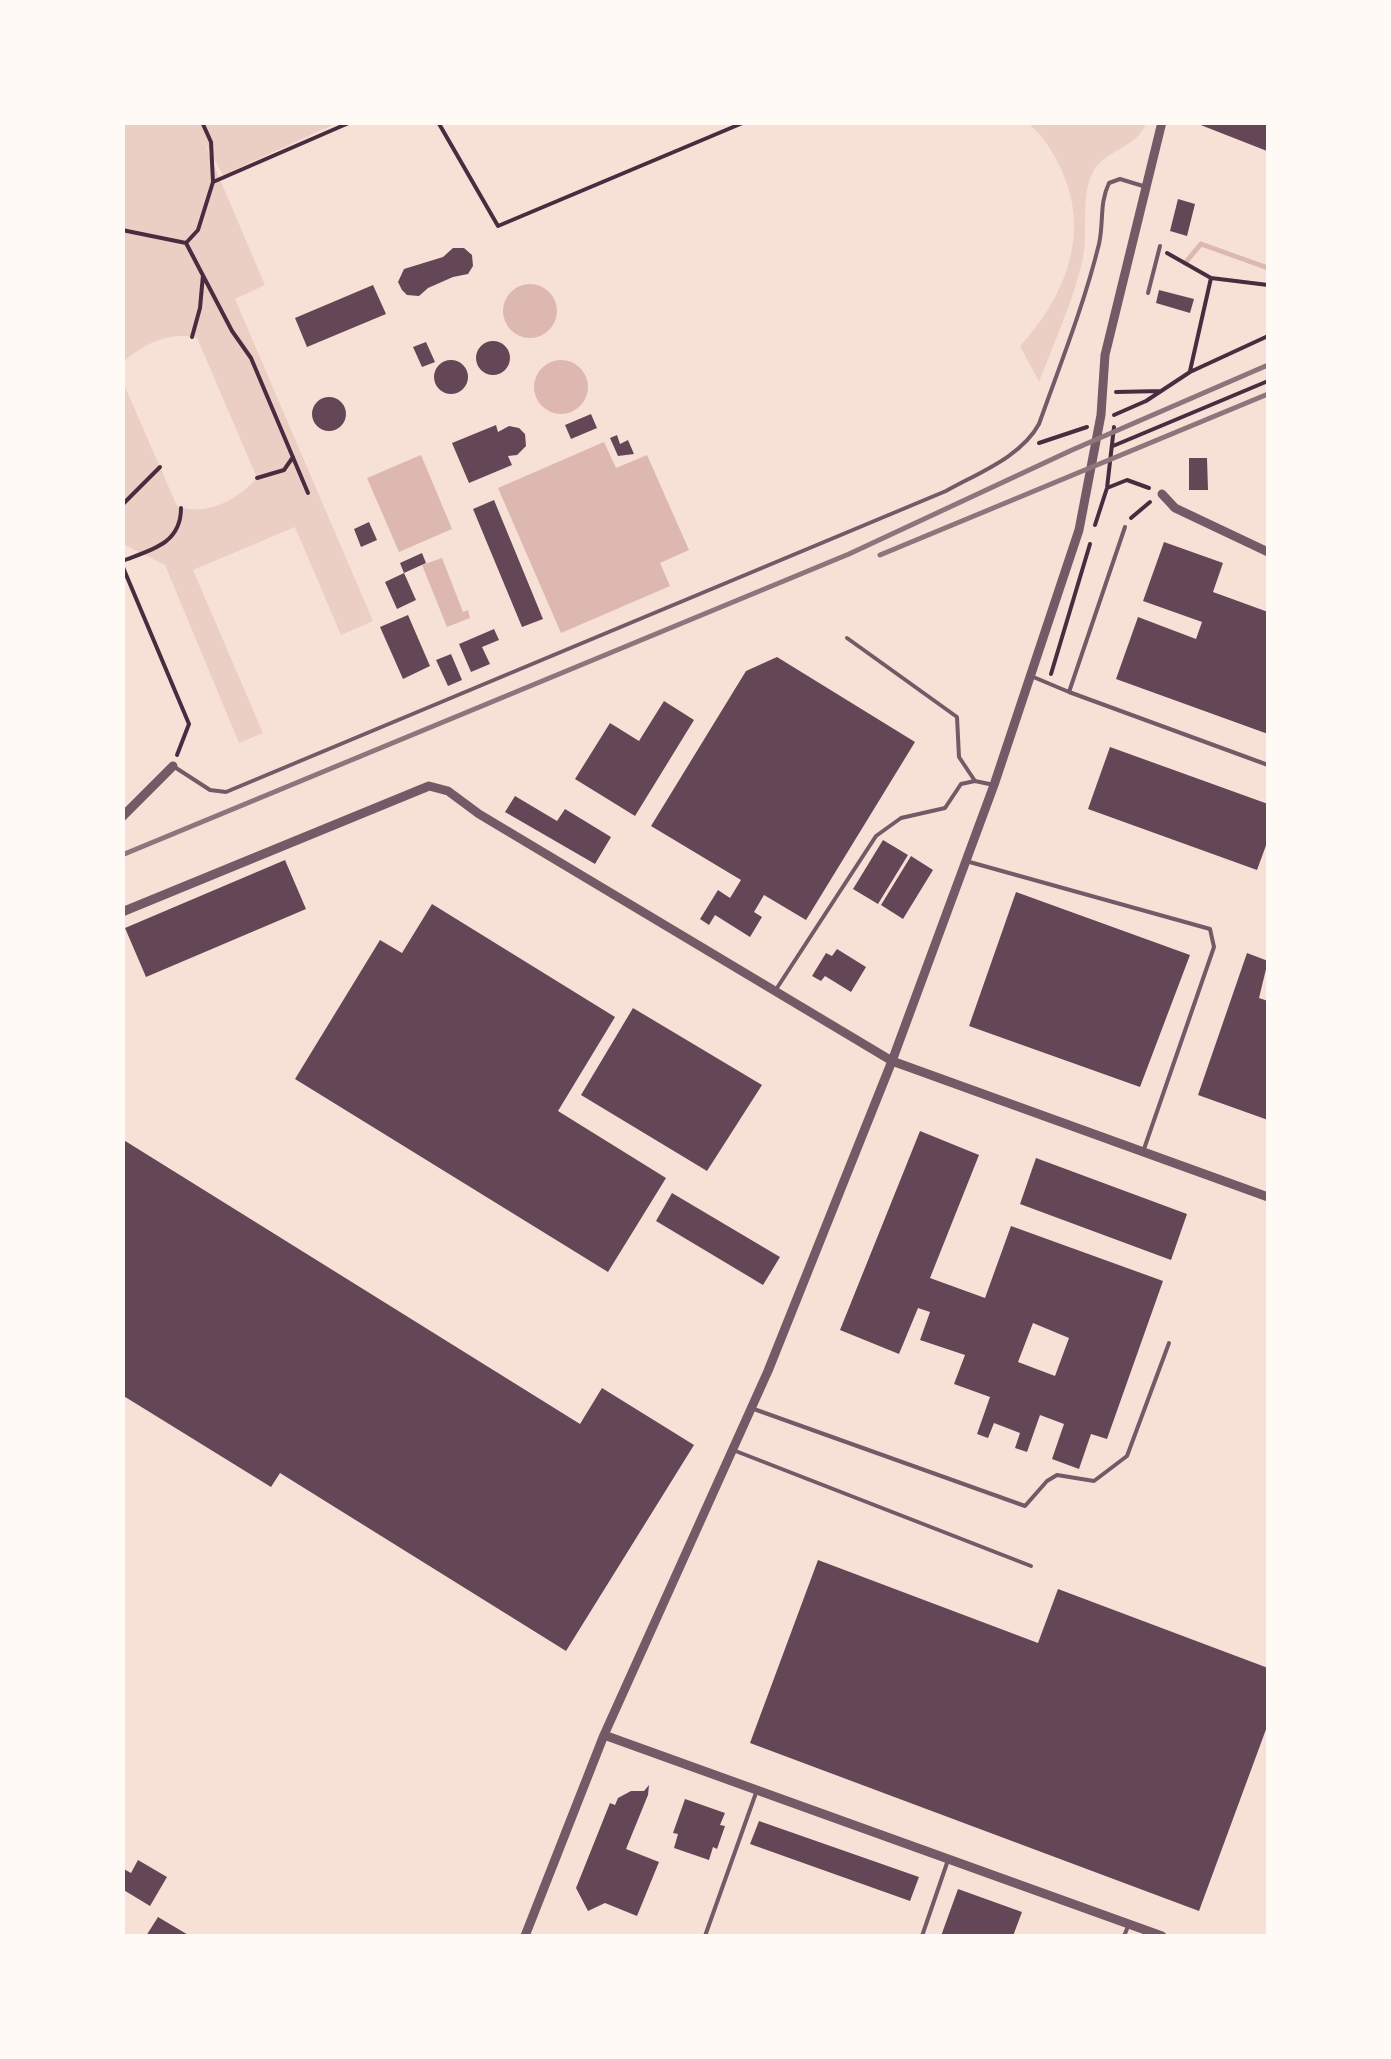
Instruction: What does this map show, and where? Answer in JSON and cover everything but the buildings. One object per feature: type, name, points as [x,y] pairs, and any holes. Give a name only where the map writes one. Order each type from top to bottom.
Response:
[{"type":"street","points":[[526,1936],[604,1736],[751,1408],[892,1061],[994,786],[1078,530],[1100,415],[1105,356],[1162,122]]},
{"type":"street","points":[[1162,494],[1174,508],[1268,552]]},
{"type":"street","points":[[122,817],[173,766]]},
{"type":"street","points":[[122,912],[429,786],[448,792],[892,1061],[1268,1197]]},
{"type":"street","points":[[604,1736],[1162,1936]]},
{"type":"lane","points":[[173,766],[210,790],[226,792],[946,491],[1031,439],[1076,319],[1100,240],[1101,201],[1109,183],[1120,179],[1144,186]]},
{"type":"lane","points":[[1148,293],[1160,246]]},
{"type":"lane","points":[[1069,692],[1124,527]]},
{"type":"lane","points":[[847,638],[956,718],[959,757],[975,781]]},
{"type":"lane","points":[[1031,676],[1268,765]]},
{"type":"lane","points":[[775,991],[876,836],[901,818],[945,808],[960,784],[975,781],[994,786]]},
{"type":"lane","points":[[966,861],[1210,928],[1214,947],[1142,1152]]},
{"type":"lane","points":[[751,1408],[1026,1506],[1057,1475],[1094,1481],[1127,1456],[1169,1343]]},
{"type":"lane","points":[[733,1450],[1031,1566]]},
{"type":"lane","points":[[706,1936],[757,1790]]},
{"type":"lane","points":[[922,1936],[949,1858]]},
{"type":"lane","points":[[1124,1936],[1129,1924]]},
{"type":"path","points":[[186,242],[198,230],[213,182],[211,142],[202,122]]},
{"type":"path","points":[[213,182],[352,122]]},
{"type":"path","points":[[438,122],[498,226],[745,122]]},
{"type":"path","points":[[122,230],[186,242]]},
{"type":"path","points":[[186,242],[232,331],[251,358],[308,494]]},
{"type":"path","points":[[1160,246],[1170,256],[1211,278],[1268,286]]},
{"type":"path","points":[[192,337],[203,275]]},
{"type":"path","points":[[1190,372],[1211,278]]},
{"type":"path","points":[[1146,402],[1190,372],[1268,336]]},
{"type":"path","points":[[1113,446],[1268,380]]},
{"type":"path","points":[[1116,392],[1161,392]]},
{"type":"path","points":[[1095,528],[1107,488],[1115,410]]},
{"type":"path","points":[[1031,439],[1051,442],[1070,434]]},
{"type":"path","points":[[257,478],[284,470],[293,457]]},
{"type":"path","points":[[122,505],[160,467]]},
{"type":"path","points":[[1107,488],[1127,480],[1136,482]]},
{"type":"path","points":[[1124,527],[1138,509],[1162,494]]},
{"type":"path","points":[[173,766],[189,724],[122,563],[169,541],[181,520],[181,508]]},
{"type":"path","points":[[1048,683],[1091,542]]},
{"type":"shaded area","points":[[123,123],[337,123],[223,175],[204,142],[265,285],[235,299],[373,621],[341,635],[295,527],[193,570],[263,733],[239,743],[165,565],[123,544],[122,380],[177,506],[210,508],[240,493],[257,478],[197,338],[177,336],[157,341],[123,362]]},
{"type":"shaded area","points":[[1028,123],[1146,123],[1136,138],[1104,159],[1092,174],[1079,274],[1039,382],[1020,346],[1059,290],[1072,248],[1074,226],[1063,173],[1046,142]]},
{"type":"shaded area","points":[[530,284],[549,292],[557,311],[549,330],[530,338],[511,330],[503,311],[511,292]]},
{"type":"shaded area","points":[[561,360],[580,368],[588,387],[580,406],[561,414],[542,406],[534,387],[542,368]]},
{"type":"shaded area","points":[[604,442],[616,468],[647,455],[689,550],[660,563],[670,586],[561,633],[498,488]]},
{"type":"shaded area","points":[[421,455],[452,529],[399,552],[367,478]]},
{"type":"shaded area","points":[[442,558],[463,612],[468,610],[470,618],[447,627],[422,565]]},
{"type":"waterway","points":[[1201,244],[1268,268]]},
{"type":"waterway","points":[[1185,263],[1201,244]]},
{"type":"railway","points":[[122,855],[849,554],[1072,450],[1268,365]]},
{"type":"railway","points":[[880,555],[1268,394]]}]
